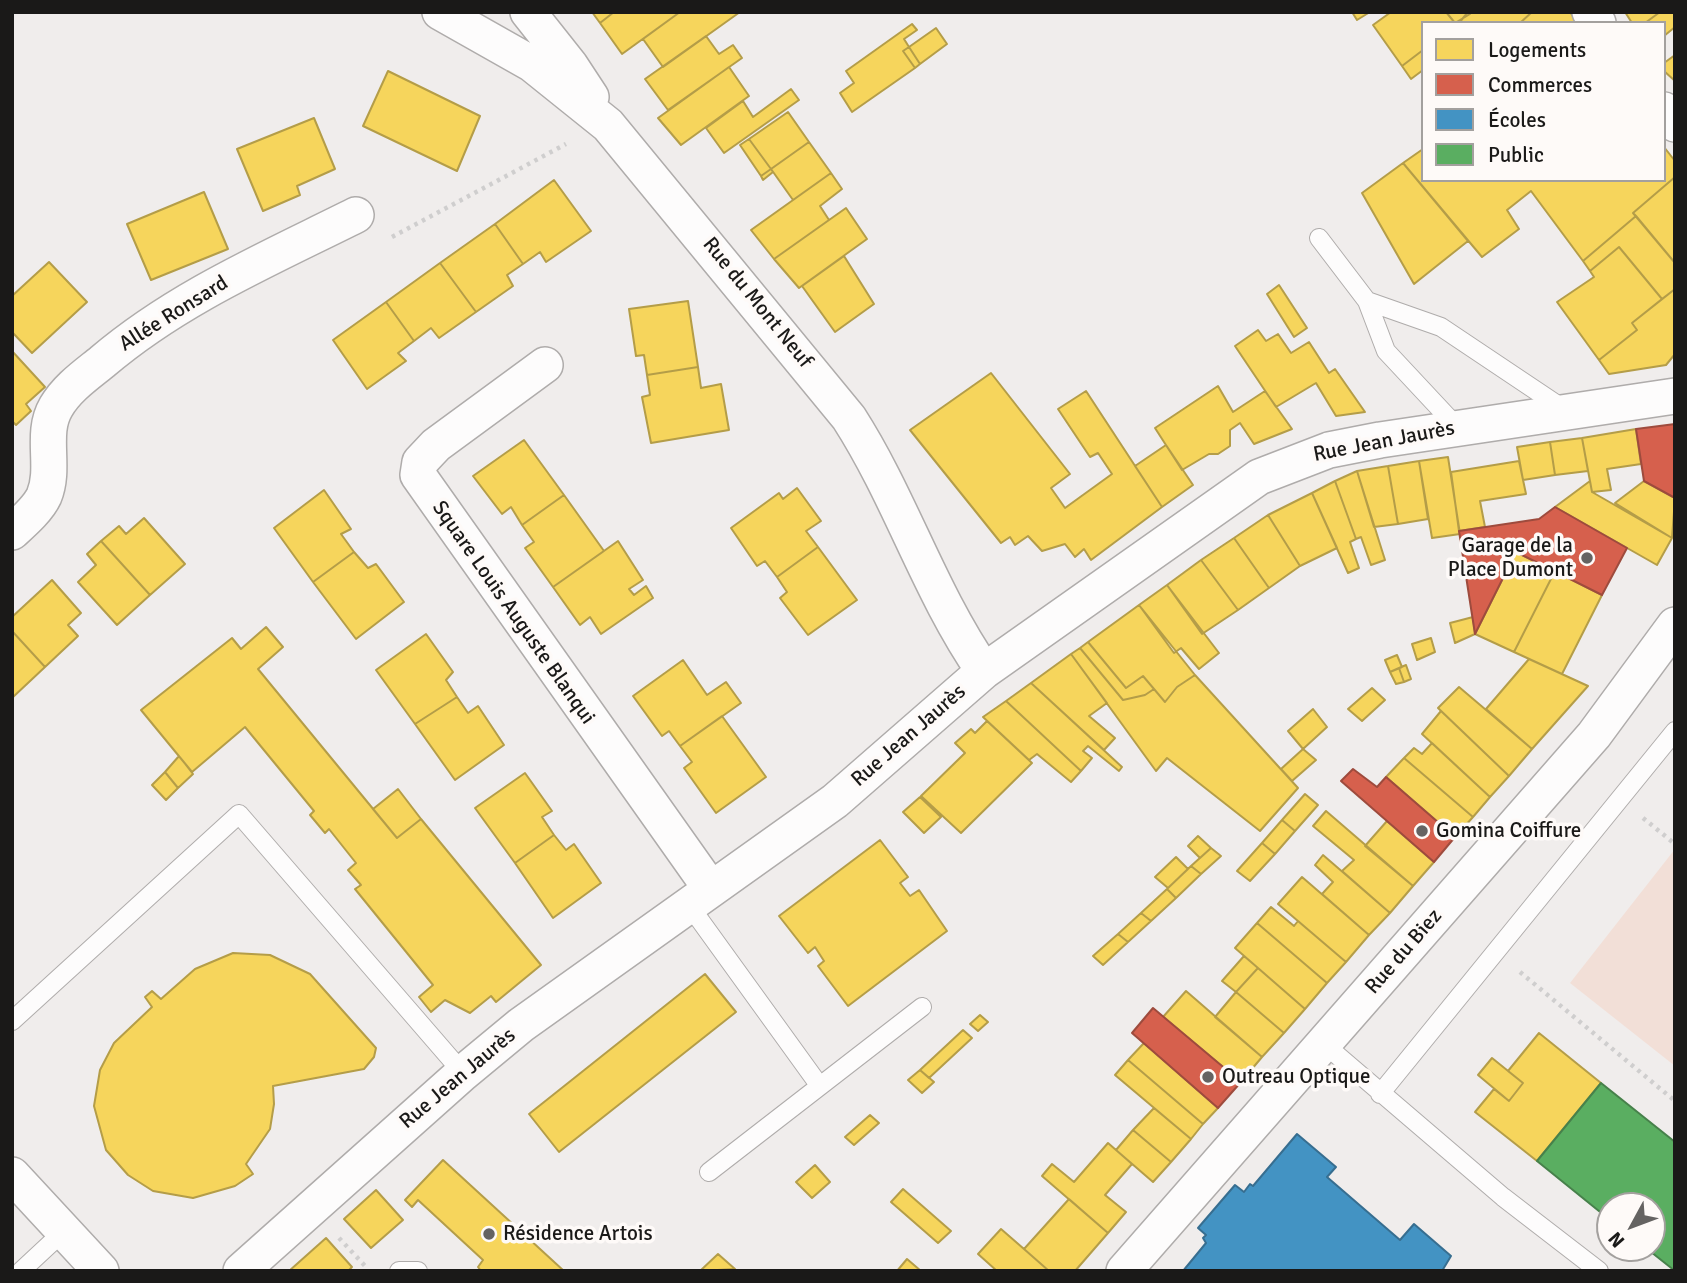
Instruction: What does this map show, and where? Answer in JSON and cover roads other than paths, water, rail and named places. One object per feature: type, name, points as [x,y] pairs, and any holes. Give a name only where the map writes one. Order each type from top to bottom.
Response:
[{"type":"street","name":"Rue du Mont Neuf","points":[[440,12],[532,64],[608,124],[849,418],[871,455],[948,615],[984,671]]},
{"type":"street","points":[[528,12],[570,65],[608,124]]},
{"type":"street","name":"Allée Ronsard","points":[[12,532],[43,497],[47,481],[50,423],[55,409],[78,381],[130,338],[172,310],[356,215]]},
{"type":"street","name":"Square Louis Auguste Blanqui","points":[[545,365],[436,445],[420,462],[418,475],[700,897]]},
{"type":"street","name":"Rue Jean Jaurès","points":[[241,1271],[463,1073],[566,992],[835,800],[984,671],[1259,477],[1329,450],[1457,427],[1672,396]]},
{"type":"street","name":"Rue du Biez","points":[[1124,1271],[1594,735],[1675,625]]},
{"type":"street","points":[[12,1175],[101,1271]]},
{"type":"lane","points":[[1319,238],[1367,301],[1386,351],[1457,427]]},
{"type":"lane","points":[[1367,301],[1441,327],[1565,410]]},
{"type":"lane","points":[[1380,1094],[1621,801],[1675,731]]},
{"type":"lane","points":[[12,1021],[239,814],[463,1073]]},
{"type":"lane","points":[[700,897],[819,1085]]},
{"type":"lane","points":[[709,1172],[922,1007]]},
{"type":"lane","points":[[1324,1043],[1380,1094],[1571,1252],[1599,1271]]},
{"type":"lane","points":[[21,1271],[64,1231]]},
{"type":"lane","points":[[399,1271],[418,1271]]},
{"type":"place","name":"Garage de la Place Dumont","points":[[1587,558]]},
{"type":"place","name":"Gomina Coiffure","points":[[1422,831]]},
{"type":"place","name":"Outreau Optique","points":[[1208,1077]]},
{"type":"place","name":"Résidence Artois","points":[[489,1234]]}]
